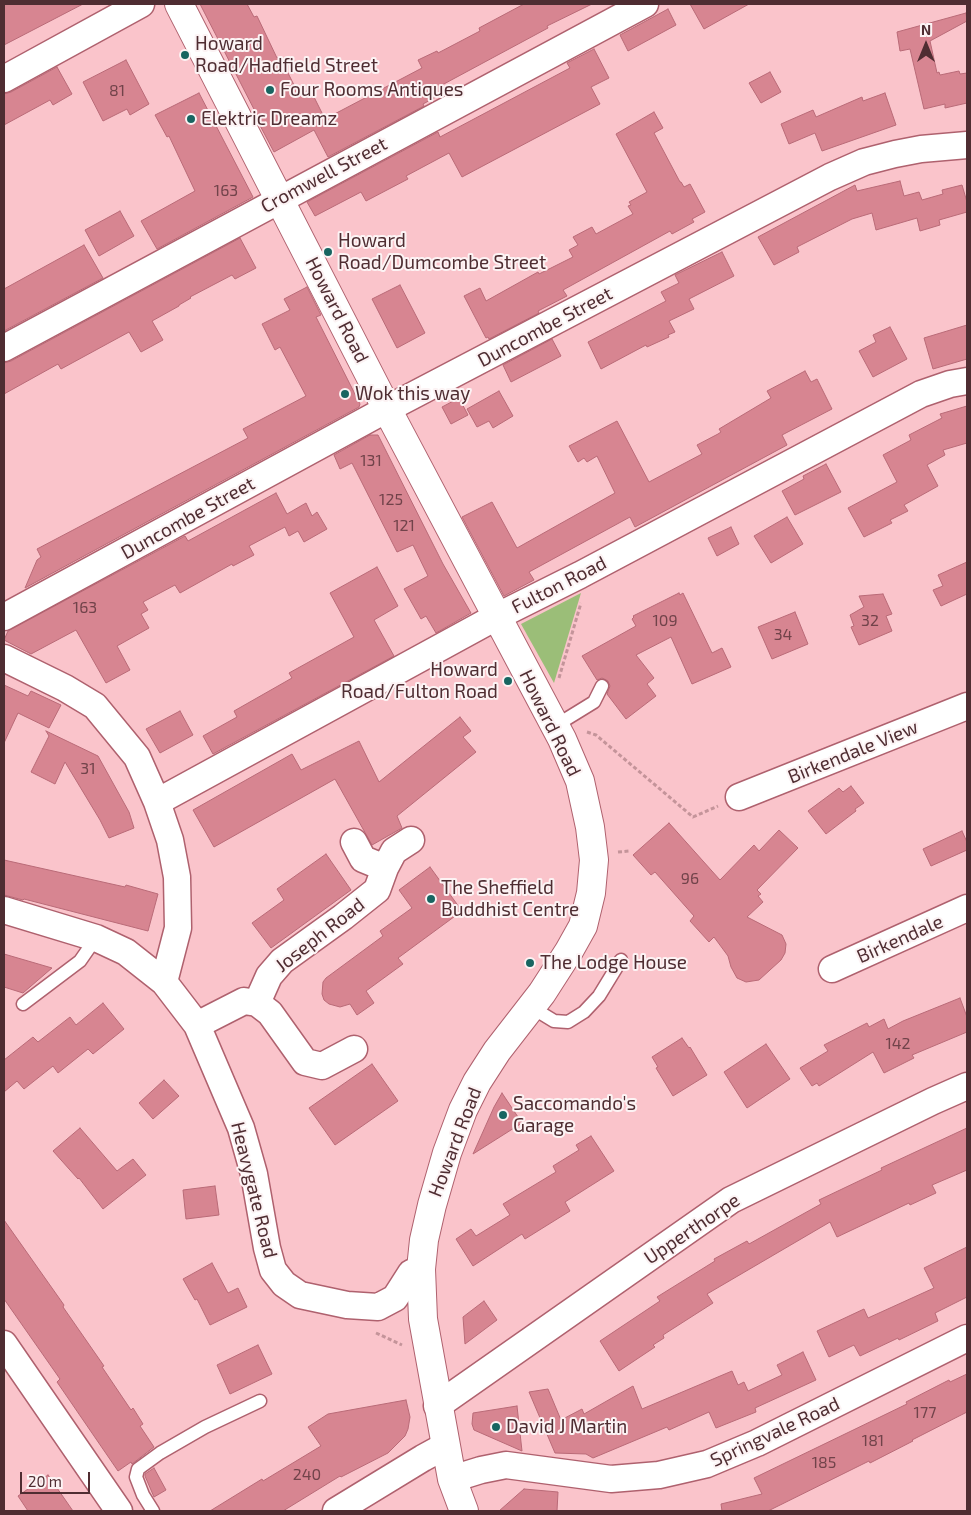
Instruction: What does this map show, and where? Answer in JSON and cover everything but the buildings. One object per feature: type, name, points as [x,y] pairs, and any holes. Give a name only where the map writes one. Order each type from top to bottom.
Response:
[{"type":"street","points":[[4,79],[141,4]]},
{"type":"street","name":"Howard Road","points":[[179,4],[387,409],[553,724],[580,781],[590,827],[594,860],[591,893],[583,926],[569,951],[498,1050],[463,1110],[432,1205],[420,1269],[426,1344],[452,1478],[464,1511]]},
{"type":"street","name":"Cromwell Street","points":[[4,348],[645,4]]},
{"type":"street","name":"Duncombe Street","points":[[4,618],[387,409],[830,177],[864,162],[896,154],[921,149],[967,145]]},
{"type":"street","name":"Fulton Road","points":[[157,802],[496,617],[580,575],[921,394],[950,384],[967,381]]},
{"type":"street","points":[[4,658],[65,688],[95,706],[137,757],[157,802],[170,840],[176,877],[178,928],[164,982]]},
{"type":"street","name":"Birkendale View","points":[[739,797],[967,706]]},
{"type":"street","name":"Joseph Road","points":[[256,1003],[269,976],[282,961],[377,890],[394,851],[411,840]]},
{"type":"street","points":[[354,842],[363,859],[385,868]]},
{"type":"street","name":"Birkendale","points":[[832,969],[967,908]]},
{"type":"street","name":"Heavygate Road","points":[[4,910],[96,938],[126,952],[164,982],[197,1025],[241,1128],[254,1174],[273,1270],[284,1284],[300,1295],[354,1305],[378,1307],[395,1298],[411,1274],[420,1269]]},
{"type":"street","points":[[197,1025],[244,1001],[256,1003],[270,1013],[305,1062],[322,1066],[354,1049]]},
{"type":"street","name":"Upperthorpe","points":[[438,1406],[731,1200],[967,1086]]},
{"type":"street","name":"Springvale Road","points":[[452,1478],[506,1465],[611,1479],[659,1475],[707,1464],[757,1444],[967,1338]]},
{"type":"street","points":[[4,1344],[119,1511]]},
{"type":"street","points":[[336,1511],[415,1462],[445,1446]]},
{"type":"lane","points":[[553,724],[594,702],[602,686]]},
{"type":"lane","points":[[23,1004],[80,961],[96,938]]},
{"type":"lane","points":[[530,1007],[554,1021],[568,1022],[584,1012],[594,1001],[621,960]]},
{"type":"lane","points":[[153,1511],[142,1495],[136,1477],[138,1469],[160,1453],[205,1427],[260,1401]]},
{"type":"path","points":[[580,575],[584,591],[554,696],[553,724],[596,735],[693,817],[739,797]]},
{"type":"path","points":[[354,1305],[360,1326],[404,1347],[426,1344]]},
{"type":"green space","points":[[581,593],[554,683],[521,624]]},
{"type":"place","name":"Howard Road/Hadfield Street","points":[[185,55]]},
{"type":"place","name":"Four Rooms Antiques","points":[[270,90]]},
{"type":"place","name":"Elektric Dreamz","points":[[191,119]]},
{"type":"place","name":"Howard Road/Dumcombe Street","points":[[328,252]]},
{"type":"place","name":"Wok this way","points":[[345,394]]},
{"type":"place","name":"Howard Road/Fulton Road","points":[[508,681]]},
{"type":"place","name":"The Sheffield Buddhist Centre","points":[[431,899]]},
{"type":"place","name":"The Lodge House","points":[[530,963]]},
{"type":"place","name":"Saccomando's Garage","points":[[503,1115]]},
{"type":"place","name":"David J Martin","points":[[496,1427]]}]
